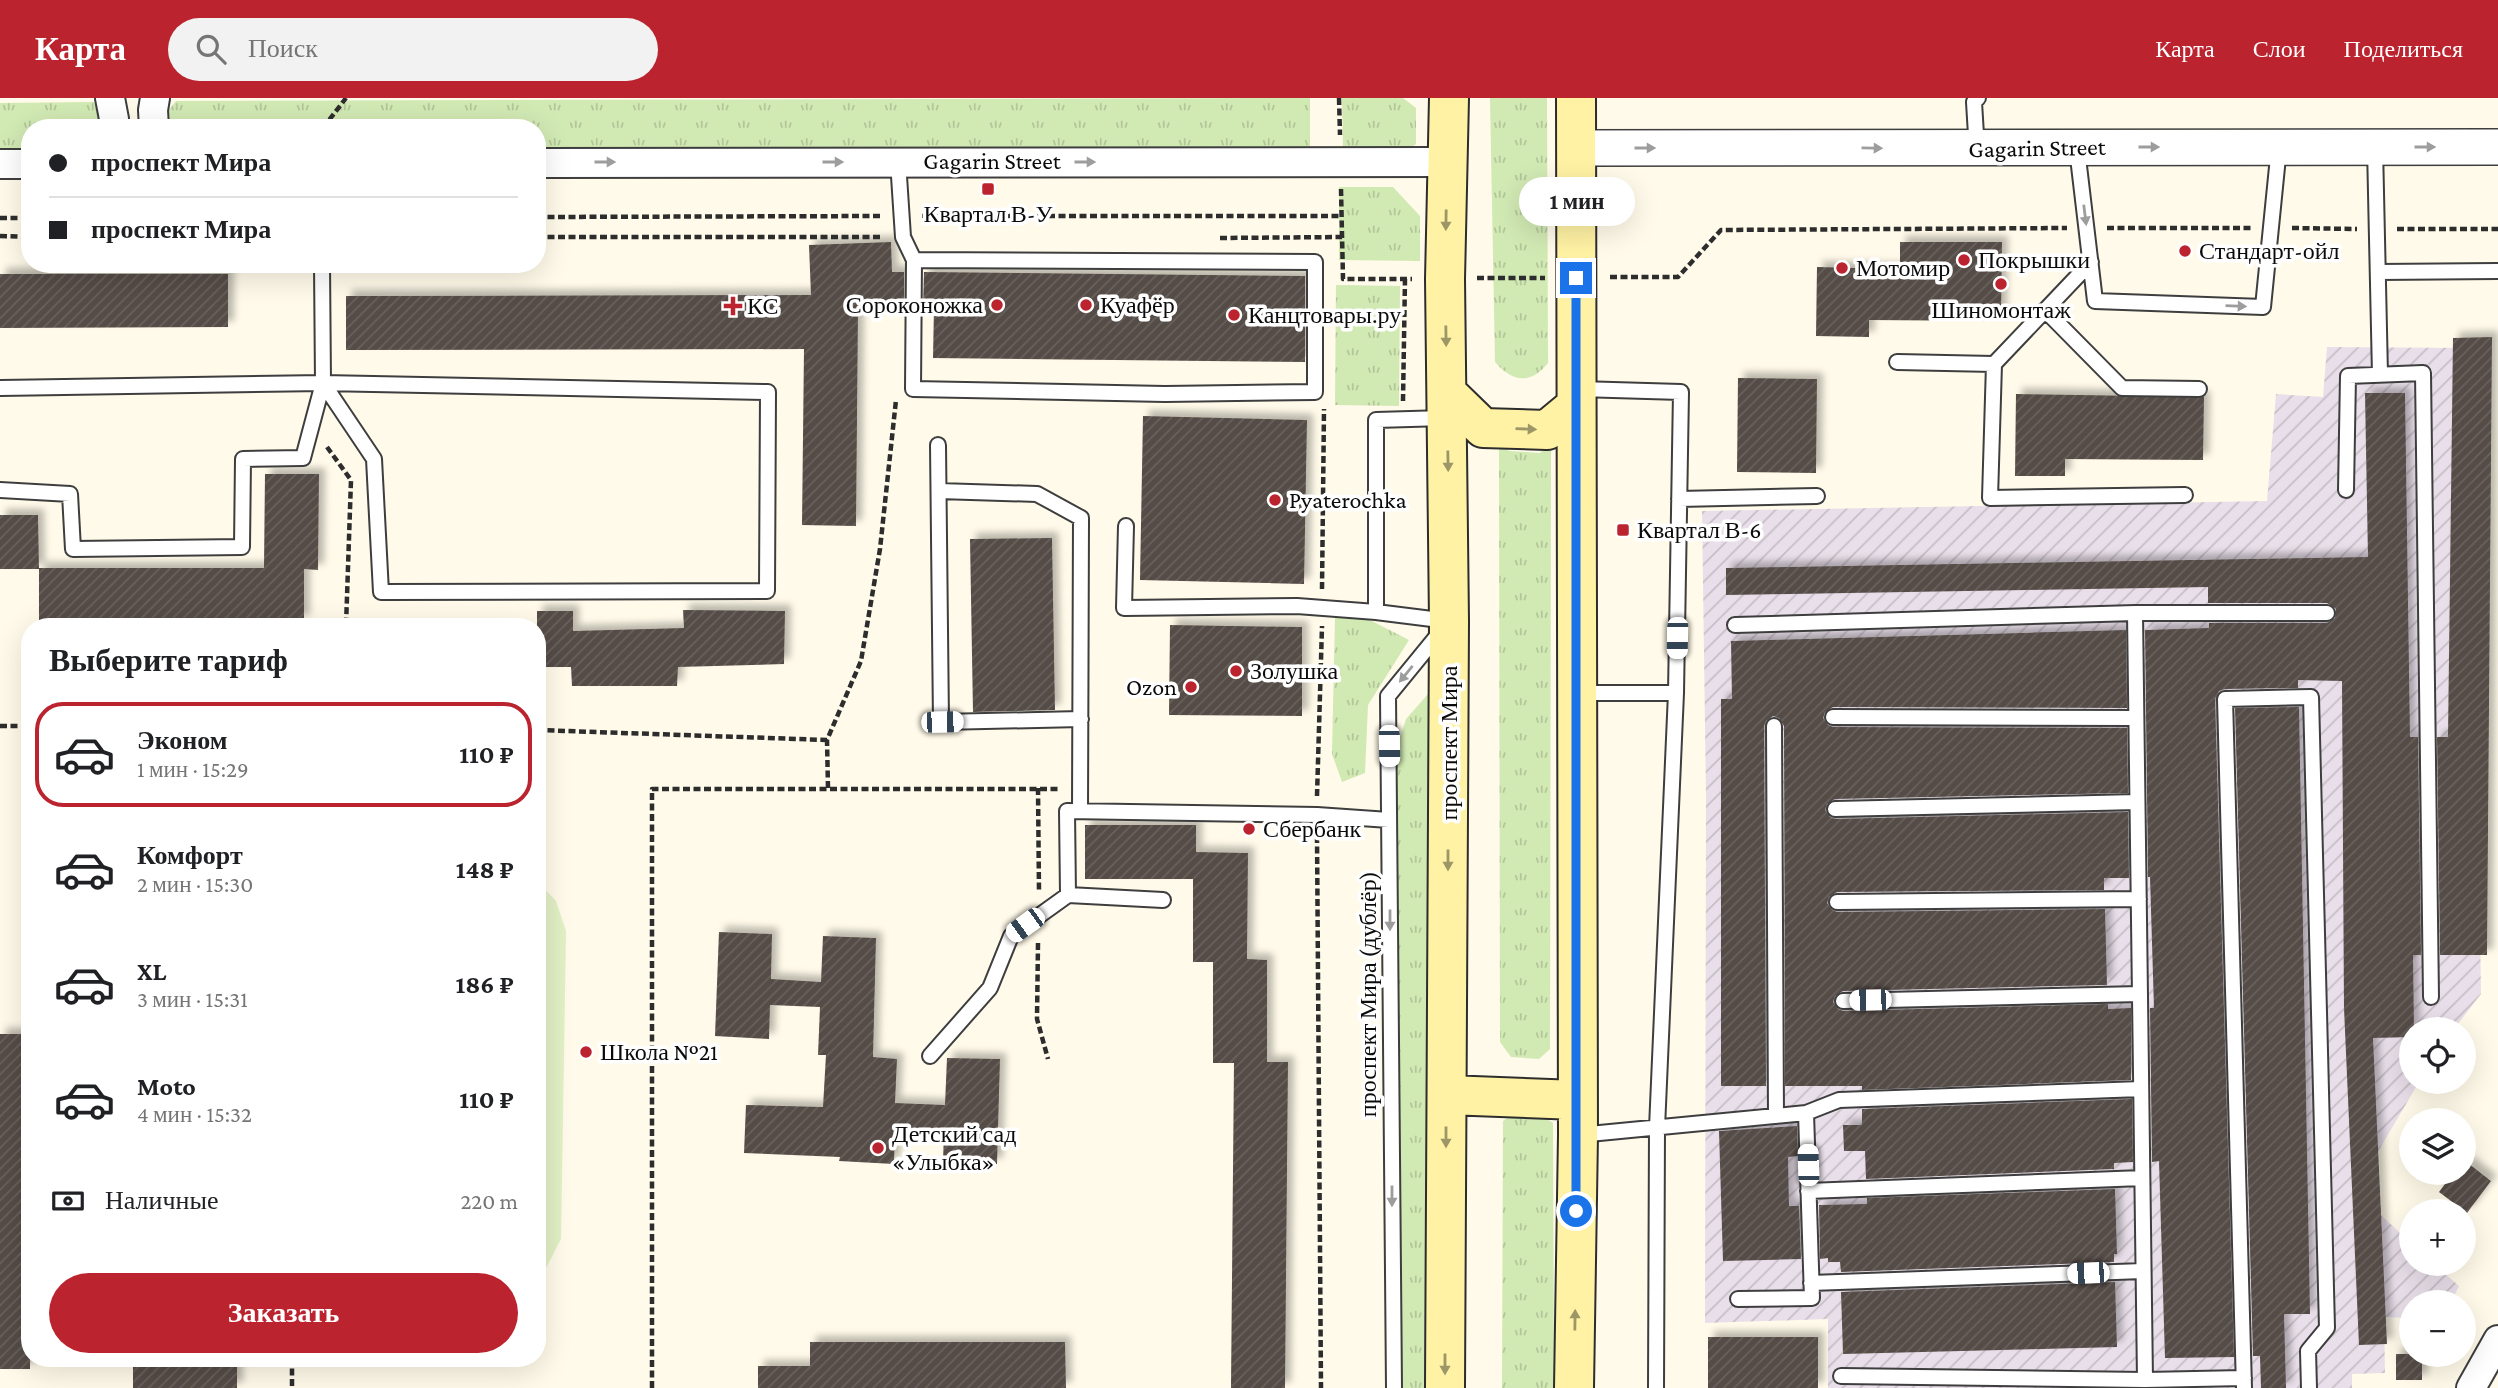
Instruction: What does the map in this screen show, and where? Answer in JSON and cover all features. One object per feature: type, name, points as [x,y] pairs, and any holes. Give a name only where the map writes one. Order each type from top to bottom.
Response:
[{"type":"main road","name":"проспект Мира","points":[[1445,1388],[1449,621],[1444,279],[1448,98]]},
{"type":"main road","points":[[1573,1388],[1578,1118],[1576,98]]},
{"type":"main road","points":[[1447,405],[1483,428],[1547,430],[1576,397]]},
{"type":"main road","points":[[1447,1095],[1578,1118]]},
{"type":"street","points":[[110,98],[112,119]]},
{"type":"street","points":[[154,119],[155,98]]},
{"type":"street","name":"Gagarin Street","points":[[1577,148],[2498,147]]},
{"type":"street","name":"Gagarin Street","points":[[546,163],[1447,162]]},
{"type":"street","points":[[0,164],[21,164]]},
{"type":"street","points":[[2471,1388],[2498,1340]]},
{"type":"lane","points":[[1978,98],[1974,102],[1976,135],[1991,149]]},
{"type":"lane","points":[[2077,147],[2095,301],[2263,307],[2278,147]]},
{"type":"lane","points":[[2375,147],[2381,375]]},
{"type":"lane","points":[[898,161],[903,237],[914,260],[913,389],[1165,394],[1315,392],[1315,262],[914,260]]},
{"type":"lane","points":[[2091,262],[1994,365],[1990,498],[2185,495]]},
{"type":"lane","points":[[2378,272],[2498,271]]},
{"type":"lane","points":[[0,490],[70,494],[73,549],[242,547],[243,459],[303,458],[323,383],[322,273]]},
{"type":"lane","points":[[2045,310],[2122,388],[2199,389]]},
{"type":"lane","points":[[1897,362],[1994,365]]},
{"type":"lane","points":[[2346,490],[2348,376],[2424,373],[2431,998]]},
{"type":"lane","points":[[0,388],[323,383],[768,392],[767,591],[381,592],[374,459],[323,383]]},
{"type":"lane","points":[[1576,397],[1681,392],[1676,693],[1657,1128],[1656,1388]]},
{"type":"lane","points":[[1376,612],[1376,420],[1403,419],[1447,405]]},
{"type":"lane","points":[[938,445],[942,722],[1081,719]]},
{"type":"lane","points":[[939,491],[1037,495],[1081,518],[1080,811]]},
{"type":"lane","points":[[1679,499],[1817,496]]},
{"type":"lane","points":[[1126,526],[1124,608],[1297,606],[1449,621]]},
{"type":"lane","points":[[2135,613],[2145,1380]]},
{"type":"lane","points":[[1735,625],[2135,613],[2327,613]]},
{"type":"lane","name":"проспект Мира (дублёр)","points":[[1394,1388],[1388,696],[1449,621]]},
{"type":"lane","points":[[1578,693],[1676,693]]},
{"type":"lane","points":[[1841,1376],[2244,1383],[2225,699],[2311,697],[2328,1328],[2308,1351],[2309,1388]]},
{"type":"lane","points":[[1833,718],[2137,718]]},
{"type":"lane","points":[[1774,726],[1776,1116]]},
{"type":"lane","points":[[1835,809],[2137,802]]},
{"type":"lane","points":[[1068,895],[1067,811],[1317,815],[1389,820]]},
{"type":"lane","points":[[930,1056],[990,988],[1011,936],[1068,895],[1163,900]]},
{"type":"lane","points":[[1837,902],[2138,899]]},
{"type":"lane","points":[[1843,1001],[2140,994]]},
{"type":"lane","points":[[1578,1118],[1657,1128],[1806,1113],[1839,1100],[2141,1089]]},
{"type":"lane","points":[[1738,1300],[1812,1298],[1806,1113]]},
{"type":"lane","points":[[1808,1191],[2142,1178]]},
{"type":"lane","points":[[1811,1283],[2143,1271]]},
{"type":"path","points":[[330,119],[346,98]]},
{"type":"path","points":[[1339,98],[1343,279],[1678,277],[1721,230],[2498,229]]},
{"type":"path","points":[[546,217],[1341,216]]},
{"type":"path","points":[[0,218],[21,218]]},
{"type":"path","points":[[0,236],[21,236]]},
{"type":"path","points":[[1403,419],[1405,279]]},
{"type":"path","points":[[828,788],[827,740],[861,661],[880,549],[896,392]]},
{"type":"path","points":[[1321,1388],[1317,815],[1324,403]]},
{"type":"path","points":[[0,726],[21,726]]},
{"type":"path","points":[[546,730],[827,740]]},
{"type":"path","points":[[652,1388],[652,789],[1080,789]]},
{"type":"path","points":[[292,1367],[292,1388]]},
{"type":"shaded area","points":[[2327,347],[2471,348],[2481,994],[2463,1017],[2399,1017],[2399,1094],[2412,1094],[2404,1108],[2399,1108],[2399,1116],[2366,1172],[2369,1204],[2399,1232],[2399,1276],[2448,1276],[2459,1286],[2457,1290],[2399,1290],[2399,1318],[2384,1317],[2385,1373],[2352,1374],[2352,1388],[1828,1388],[1828,1319],[1705,1323],[1706,796],[1702,511],[2267,501],[2276,394],[2323,397]]},
{"type":"green space","points":[[1310,98],[1310,150],[546,152],[546,119],[168,119],[168,111],[176,101]]},
{"type":"green space","points":[[1342,98],[1403,98],[1416,108],[1416,144],[1406,151],[1343,149]]},
{"type":"green space","points":[[1490,98],[1547,98],[1548,363],[1528,378],[1508,374],[1495,362]]},
{"type":"green space","points":[[94,102],[102,119],[21,119],[21,153],[0,153],[0,103]]},
{"type":"green space","points":[[1339,187],[1393,187],[1420,216],[1420,261],[1339,260]]},
{"type":"green space","points":[[1336,285],[1400,286],[1399,406],[1335,405]]},
{"type":"green space","points":[[1551,441],[1550,1049],[1539,1059],[1511,1057],[1500,1042],[1499,443],[1509,451],[1540,453]]},
{"type":"green space","points":[[1335,617],[1366,618],[1409,640],[1368,705],[1365,773],[1342,782],[1332,754]]},
{"type":"green space","points":[[1429,693],[1443,697],[1440,1388],[1398,1388],[1393,758],[1406,719]]},
{"type":"green space","points":[[546,890],[556,901],[566,931],[561,1239],[546,1268]]},
{"type":"green space","points":[[1515,1113],[1543,1116],[1553,1123],[1554,1388],[1502,1388],[1503,1121]]},
{"type":"building","points":[[891,242],[892,272],[904,272],[904,309],[858,310],[856,526],[802,525],[804,349],[346,350],[346,296],[811,295],[809,245]]},
{"type":"building","points":[[1900,242],[2002,242],[2001,321],[1869,320],[1869,337],[1816,336],[1817,267],[1900,269]]},
{"type":"building","points":[[924,272],[1305,276],[1305,362],[933,358],[934,308],[923,308]]},
{"type":"building","points":[[0,274],[228,274],[228,327],[0,328]]},
{"type":"building","points":[[2492,337],[2487,955],[2440,955],[2437,737],[2448,737],[2453,338]]},
{"type":"building","points":[[1738,378],[1817,379],[1816,473],[1737,472]]},
{"type":"building","points":[[2365,393],[2405,393],[2410,737],[2418,737],[2421,955],[2413,955],[2414,1017],[2399,1017],[2399,1037],[2373,1038],[2387,1344],[2359,1345],[2344,1008],[2342,681],[2298,680],[2298,688],[2225,689],[2219,691],[2215,699],[2234,1357],[2165,1358],[2159,1161],[2152,1162],[2150,1008],[2154,1008],[2148,877],[2145,630],[2209,628],[2209,623],[2327,623],[2335,618],[2336,609],[2327,603],[2208,603],[2208,587],[1726,595],[1726,568],[2368,557]]},
{"type":"building","points":[[2016,394],[2204,397],[2203,460],[2065,459],[2065,476],[2015,476]]},
{"type":"building","points":[[1143,416],[1307,420],[1304,584],[1140,580]]},
{"type":"building","points":[[265,474],[319,474],[318,570],[304,569],[304,618],[39,618],[39,568],[264,568]]},
{"type":"building","points":[[0,515],[38,515],[39,569],[0,569]]},
{"type":"building","points":[[1052,538],[1055,710],[973,712],[970,539]]},
{"type":"building","points":[[683,610],[785,611],[784,664],[678,667],[677,686],[572,686],[571,667],[546,667],[546,618],[537,618],[537,611],[573,611],[573,631],[684,628]]},
{"type":"building","name":"Золушка","points":[[1170,625],[1302,627],[1302,716],[1169,715]]},
{"type":"building","points":[[2126,630],[2127,708],[1833,707],[1825,712],[1823,718],[1833,727],[2127,728],[2128,793],[1835,799],[1827,804],[1825,810],[1835,819],[2128,812],[2129,878],[2104,878],[2104,890],[1837,892],[1829,897],[1827,903],[1837,912],[2105,909],[2107,985],[1843,991],[1835,996],[1833,1002],[1843,1011],[2108,1004],[2108,1009],[2131,1008],[2131,1080],[1862,1090],[1862,1086],[1785,1086],[1784,726],[1779,718],[1773,716],[1764,726],[1766,1086],[1721,1086],[1721,699],[1732,699],[1731,641]]},
{"type":"building","points":[[2299,707],[2310,1314],[2284,1314],[2286,1388],[2261,1388],[2260,1356],[2253,1356],[2235,708]]},
{"type":"building","points":[[1085,825],[1196,825],[1196,852],[1248,853],[1247,959],[1267,960],[1267,1062],[1288,1062],[1285,1388],[1231,1388],[1234,1063],[1213,1063],[1213,962],[1193,962],[1193,879],[1085,879]]},
{"type":"building","points":[[719,932],[772,934],[771,979],[821,982],[823,936],[876,938],[873,1057],[897,1059],[895,1103],[945,1105],[947,1058],[1000,1059],[997,1164],[943,1162],[944,1131],[895,1129],[894,1164],[839,1161],[840,1157],[744,1153],[746,1105],[823,1107],[826,1055],[818,1055],[820,1007],[770,1005],[769,1039],[715,1036]]},
{"type":"building","points":[[0,1034],[21,1034],[21,1367],[30,1369],[0,1369]]},
{"type":"building","points":[[2132,1099],[2133,1162],[2114,1163],[2114,1169],[1866,1179],[1865,1151],[1844,1151],[1843,1125],[1862,1125],[1862,1109]]},
{"type":"building","points":[[1797,1126],[1798,1156],[1788,1157],[1789,1206],[1799,1206],[1801,1259],[1723,1261],[1719,1131]]},
{"type":"building","points":[[2476,1169],[2491,1181],[2476,1201],[2448,1199],[2439,1192],[2444,1185],[2476,1185]]},
{"type":"building","points":[[2115,1189],[2117,1254],[2114,1254],[2114,1262],[1841,1272],[1840,1262],[1828,1262],[1828,1258],[1820,1259],[1819,1205],[1867,1204],[1867,1198]]},
{"type":"building","points":[[2115,1282],[2117,1347],[1843,1354],[1841,1292]]},
{"type":"building","points":[[1708,1337],[1818,1337],[1818,1388],[1708,1388]]},
{"type":"building","points":[[810,1342],[1065,1342],[1066,1388],[758,1388],[758,1366],[810,1366]]},
{"type":"building","points":[[2396,1354],[2399,1354],[2399,1367],[2422,1367],[2422,1380],[2396,1380]]},
{"type":"building","points":[[133,1367],[237,1367],[237,1388],[133,1388]]},
{"type":"place","name":"Квартал В-У","points":[[988,189]]},
{"type":"place","name":"Стандарт-ойл","points":[[2185,251]]},
{"type":"place","name":"Покрышки","points":[[1964,260]]},
{"type":"place","name":"Мотомир","points":[[1842,268]]},
{"type":"place","name":"Шиномонтаж","points":[[2001,284]]},
{"type":"place","name":"Сороконожка","points":[[997,305]]},
{"type":"place","name":"Куафёр","points":[[1086,305]]},
{"type":"place","name":"КС","points":[[733,306]]},
{"type":"place","name":"Канцтовары.ру","points":[[1234,315]]},
{"type":"place","name":"Pyaterochka","points":[[1275,500]]},
{"type":"place","name":"Квартал В-6","points":[[1623,530]]},
{"type":"place","name":"Золушка","points":[[1236,671]]},
{"type":"place","name":"Ozon","points":[[1191,687]]},
{"type":"place","name":"Сбербанк","points":[[1249,829]]},
{"type":"place","name":"Школа №21","points":[[586,1052]]},
{"type":"place","name":"Детский сад «Улыбка»","points":[[878,1148]]},
{"type":"route","points":[[1576,278],[1576,1211]]}]
